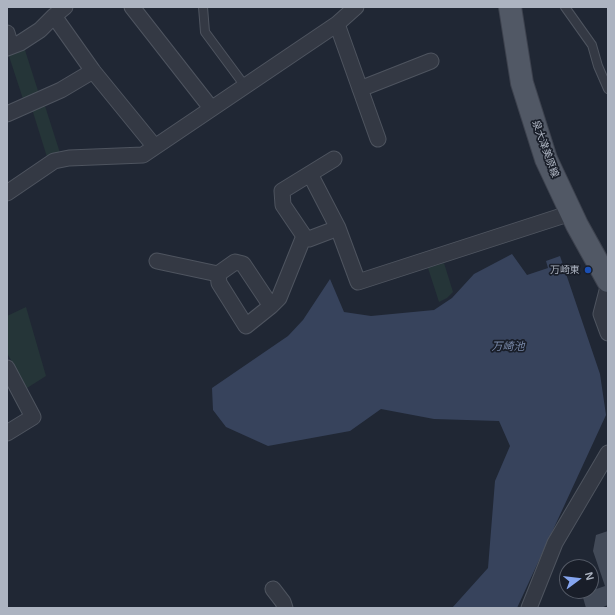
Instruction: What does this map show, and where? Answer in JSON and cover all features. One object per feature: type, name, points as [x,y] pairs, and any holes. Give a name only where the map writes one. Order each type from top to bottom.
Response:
[{"type":"main road","name":"泉大津美原線","points":[[510,7],[522,83],[546,159],[571,213],[608,281]]},
{"type":"street","points":[[132,7],[212,108]]},
{"type":"street","points":[[7,193],[54,161],[69,158],[143,155],[337,24],[356,7]]},
{"type":"street","points":[[8,42],[20,43],[40,30],[59,12],[93,71],[155,146]]},
{"type":"street","points":[[337,24],[378,139]]},
{"type":"street","points":[[360,89],[431,61]]},
{"type":"street","points":[[7,114],[61,90],[93,71]]},
{"type":"street","points":[[334,159],[282,191],[283,205],[304,236],[309,239],[338,228]]},
{"type":"street","points":[[310,174],[338,228],[358,282],[571,213]]},
{"type":"street","points":[[218,274],[219,283],[246,326],[279,298],[304,236]]},
{"type":"street","points":[[157,261],[218,274],[235,262],[243,264],[271,306]]},
{"type":"street","points":[[608,287],[600,314],[608,333]]},
{"type":"street","points":[[7,368],[33,417],[7,433]]},
{"type":"street","points":[[529,608],[555,543],[608,453]]},
{"type":"street","points":[[273,589],[283,602],[285,608]]},
{"type":"lane","points":[[203,7],[205,32],[245,86]]},
{"type":"lane","points":[[565,7],[592,45],[598,66],[608,89]]},
{"type":"shaded area","points":[[24,47],[39,94],[23,99],[8,53]]},
{"type":"shaded area","points":[[45,106],[60,153],[47,157],[32,109]]},
{"type":"shaded area","points":[[444,263],[453,292],[447,298],[439,302],[428,268]]},
{"type":"shaded area","points":[[26,307],[46,376],[27,388],[7,353],[7,316]]},
{"type":"water","name":"万崎池","points":[[512,254],[527,275],[548,268],[546,261],[560,256],[600,374],[606,415],[517,608],[452,608],[488,568],[495,481],[510,446],[499,421],[434,419],[381,409],[350,431],[268,446],[226,427],[213,410],[212,388],[288,336],[303,320],[330,279],[344,312],[371,316],[434,310],[452,298],[474,274]]},
{"type":"building","points":[[608,531],[608,605],[601,608],[586,608],[583,599],[599,599],[599,588],[605,586],[599,568],[599,559],[596,559],[593,551],[596,535]]},
{"type":"place","name":"万崎東","points":[[588,270]]}]
